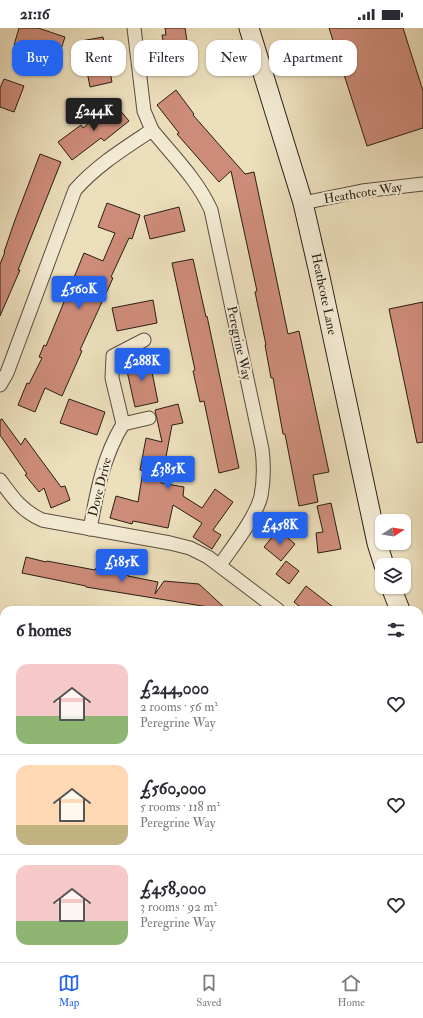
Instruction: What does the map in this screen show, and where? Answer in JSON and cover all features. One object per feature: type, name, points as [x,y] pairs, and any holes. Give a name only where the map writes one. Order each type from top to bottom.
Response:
[{"type":"street","name":"Peregrine Way","points":[[134,28],[144,111],[152,130],[194,180],[204,194],[211,210],[262,449],[264,472],[261,497],[250,518],[220,565]]},
{"type":"street","name":"Heathcote Lane","points":[[249,28],[303,204],[382,558]]},
{"type":"street","points":[[0,385],[7,373],[75,190],[105,161],[152,130]]},
{"type":"street","name":"Heathcote Way","points":[[303,204],[362,191],[423,184]]},
{"type":"street","points":[[144,340],[113,356],[112,378],[123,424],[149,418]]},
{"type":"street","name":"Dove Drive","points":[[90,529],[102,472],[116,435],[123,424]]},
{"type":"street","points":[[0,480],[16,502],[24,510],[34,516],[50,522],[170,543],[190,548],[220,565],[273,606]]},
{"type":"street","points":[[394,594],[398,606]]},
{"type":"building","points":[[19,28],[38,28],[65,37],[63,43],[63,40],[15,40]]},
{"type":"building","points":[[165,28],[185,28],[187,40],[163,40],[162,35],[166,35]]},
{"type":"building","points":[[329,28],[403,28],[423,91],[423,128],[367,146],[344,76],[357,76],[357,40],[333,40]]},
{"type":"building","points":[[103,37],[104,40],[86,40]]},
{"type":"building","points":[[88,76],[111,76],[112,82],[90,87]]},
{"type":"building","points":[[4,79],[24,86],[14,112],[0,107],[0,88]]},
{"type":"building","points":[[176,90],[194,114],[193,115],[245,174],[254,172],[288,334],[299,331],[329,472],[313,475],[318,502],[299,506],[285,434],[283,434],[273,378],[271,378],[255,292],[257,291],[231,171],[219,182],[177,134],[179,133],[157,105]]},
{"type":"building","points":[[114,103],[129,121],[104,141],[101,138],[72,160],[58,142],[81,125],[83,128]]},
{"type":"building","points":[[40,154],[61,162],[18,270],[20,270],[0,316],[0,264]]},
{"type":"building","points":[[107,203],[140,215],[132,239],[129,238],[111,277],[113,278],[80,350],[82,351],[62,396],[45,388],[35,412],[18,405],[27,383],[29,384],[42,358],[39,357],[44,345],[46,346],[84,253],[103,261],[115,233],[98,227]]},
{"type":"building","points":[[179,207],[185,231],[150,239],[144,216]]},
{"type":"building","points":[[193,259],[206,317],[207,316],[239,468],[219,473],[204,401],[200,402],[193,371],[195,370],[172,263]]},
{"type":"building","points":[[153,300],[157,323],[117,331],[112,308]]},
{"type":"building","points":[[423,302],[423,442],[417,443],[389,309]]},
{"type":"building","points":[[149,357],[158,402],[135,407],[125,362]]},
{"type":"building","points":[[69,399],[105,412],[97,435],[60,423]]},
{"type":"building","points":[[178,404],[183,423],[172,425],[161,483],[184,487],[183,496],[202,508],[215,489],[233,502],[213,530],[221,535],[212,549],[193,537],[202,523],[173,505],[168,528],[133,521],[132,524],[110,518],[116,496],[138,502],[143,471],[140,470],[146,438],[162,442],[155,410]]},
{"type":"building","points":[[2,419],[21,445],[25,438],[61,487],[65,486],[70,500],[51,508],[44,488],[39,492],[25,475],[27,474],[0,435],[0,420]]},
{"type":"building","points":[[331,503],[341,549],[318,553],[316,533],[323,532],[317,506]]},
{"type":"building","points":[[278,530],[295,544],[281,561],[264,547]]},
{"type":"building","points":[[26,557],[46,562],[95,570],[96,568],[158,582],[155,594],[164,581],[199,584],[223,606],[202,606],[86,587],[22,573]]},
{"type":"building","points":[[286,561],[299,571],[289,584],[276,574]]},
{"type":"building","points":[[306,586],[332,606],[299,606],[294,602]]}]
